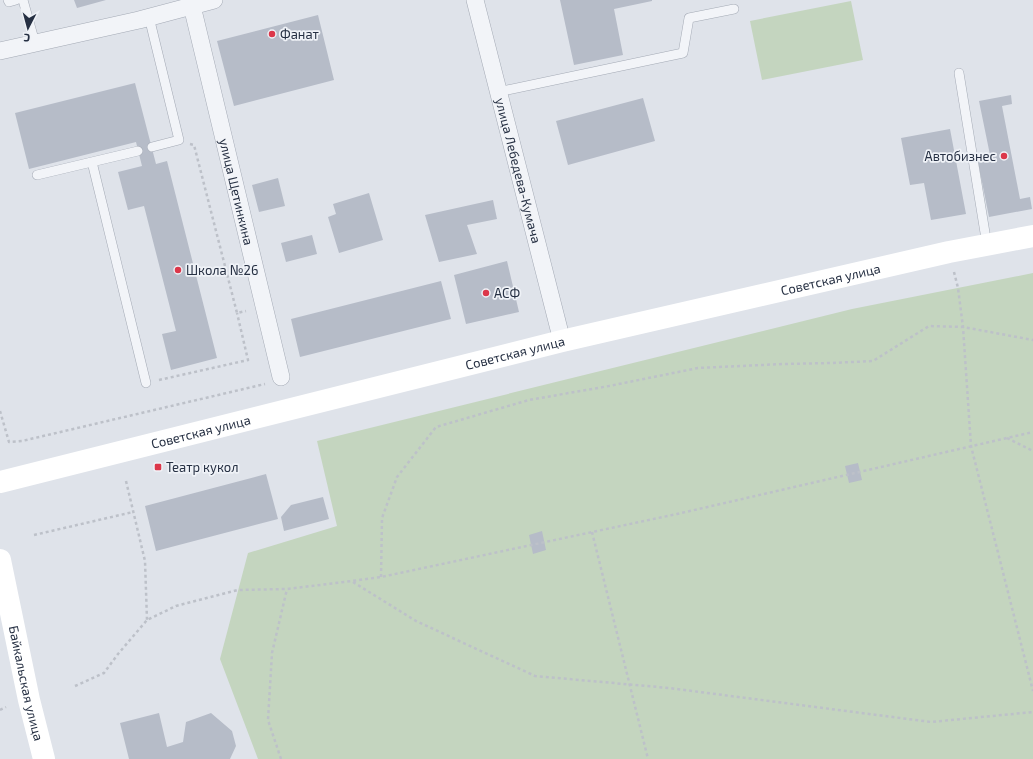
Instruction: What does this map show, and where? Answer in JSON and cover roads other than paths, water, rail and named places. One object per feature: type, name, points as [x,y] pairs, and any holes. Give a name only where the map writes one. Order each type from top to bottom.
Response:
[{"type":"main road","name":"Советская улица","points":[[0,482],[562,341],[949,252],[1033,236]]},
{"type":"main road","name":"Байкальская улица","points":[[0,560],[29,700],[44,759]]},
{"type":"street","points":[[0,51],[149,17],[214,0]]},
{"type":"street","name":"улица Лебедева-Кумача","points":[[475,0],[562,341]]},
{"type":"street","name":"улица Щетинкина","points":[[192,6],[281,377]]},
{"type":"lane","points":[[8,0],[9,2],[16,0]]},
{"type":"lane","points":[[23,0],[35,43]]},
{"type":"lane","points":[[498,92],[683,52],[689,18],[734,9]]},
{"type":"lane","points":[[149,17],[179,140],[152,147]]},
{"type":"lane","points":[[959,72],[987,245]]},
{"type":"lane","points":[[37,175],[138,151]]},
{"type":"lane","points":[[92,162],[146,383]]},
{"type":"place","name":"Фанат","points":[[272,34]]},
{"type":"place","name":"Автобизнес","points":[[1004,156]]},
{"type":"place","name":"Школа №26","points":[[178,270]]},
{"type":"place","name":"АСФ","points":[[486,293]]},
{"type":"place","name":"Театр кукол","points":[[158,467]]}]
